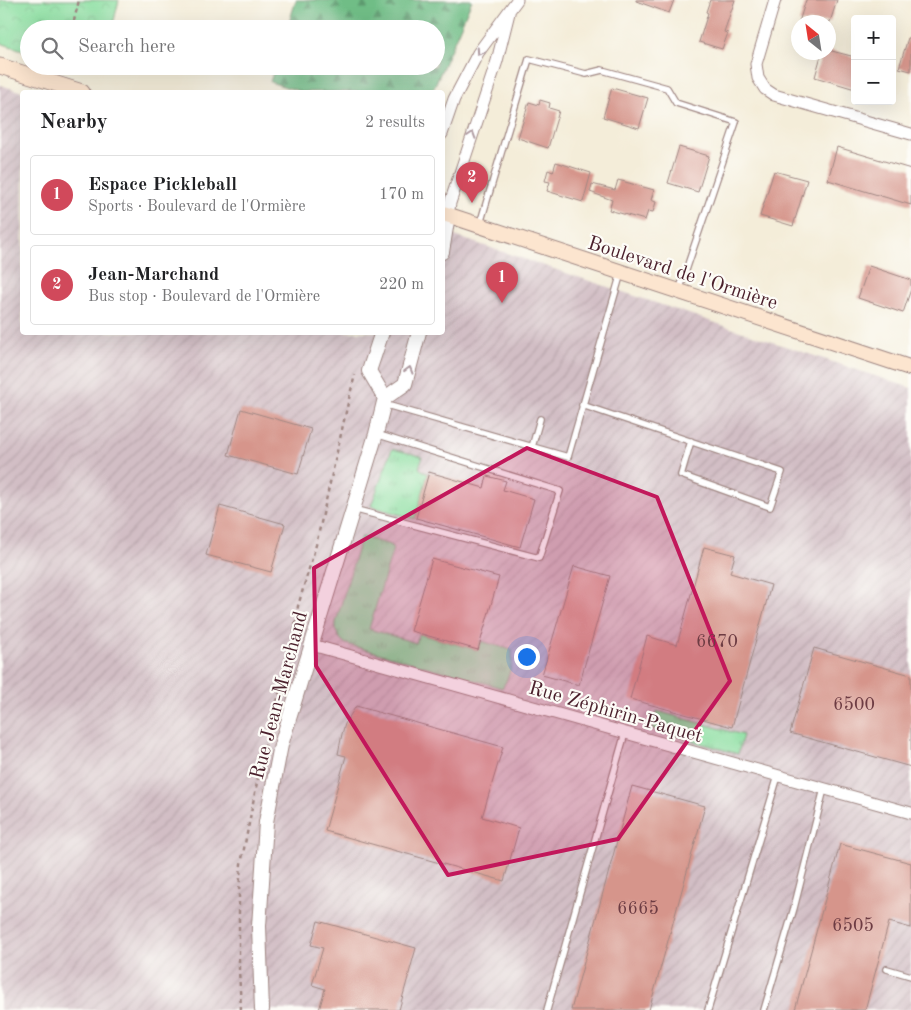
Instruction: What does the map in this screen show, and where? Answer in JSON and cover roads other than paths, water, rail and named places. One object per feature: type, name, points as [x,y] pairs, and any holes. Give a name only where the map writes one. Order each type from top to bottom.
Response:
[{"type":"main road","points":[[0,66],[20,72]]},
{"type":"main road","points":[[28,75],[76,90]]},
{"type":"main road","name":"Boulevard de l'Ormière","points":[[445,214],[911,368]]},
{"type":"street","points":[[445,125],[454,99],[478,53],[517,0]]},
{"type":"street","points":[[775,0],[756,64],[758,78],[765,89],[774,95],[911,134]]},
{"type":"street","points":[[445,243],[445,214],[496,61],[509,13]]},
{"type":"street","points":[[381,335],[369,371],[384,401],[405,384],[418,335]]},
{"type":"street","name":"Rue Jean-Marchand","points":[[262,1010],[258,926],[266,822],[282,745],[376,434],[384,401]]},
{"type":"street","name":"Rue Zéphirin-Paquet","points":[[312,645],[911,813]]},
{"type":"lane","points":[[479,226],[529,59],[586,74],[602,70],[668,88],[676,104],[736,122],[678,291]]},
{"type":"lane","points":[[384,401],[568,457],[621,272]]},
{"type":"lane","points":[[582,405],[690,441],[782,472],[770,507],[680,476],[690,441]]},
{"type":"lane","points":[[532,447],[540,419]]},
{"type":"lane","points":[[353,509],[539,558],[560,491],[376,434]]},
{"type":"lane","points":[[547,1010],[625,734]]},
{"type":"lane","points":[[708,1010],[778,776]]},
{"type":"lane","points":[[764,1010],[794,908],[824,789]]},
{"type":"lane","points":[[887,969],[911,976]]},
{"type":"place","name":"Jean-Marchand","points":[[472,203]]},
{"type":"place","name":"Espace Pickleball","points":[[502,303]]}]
